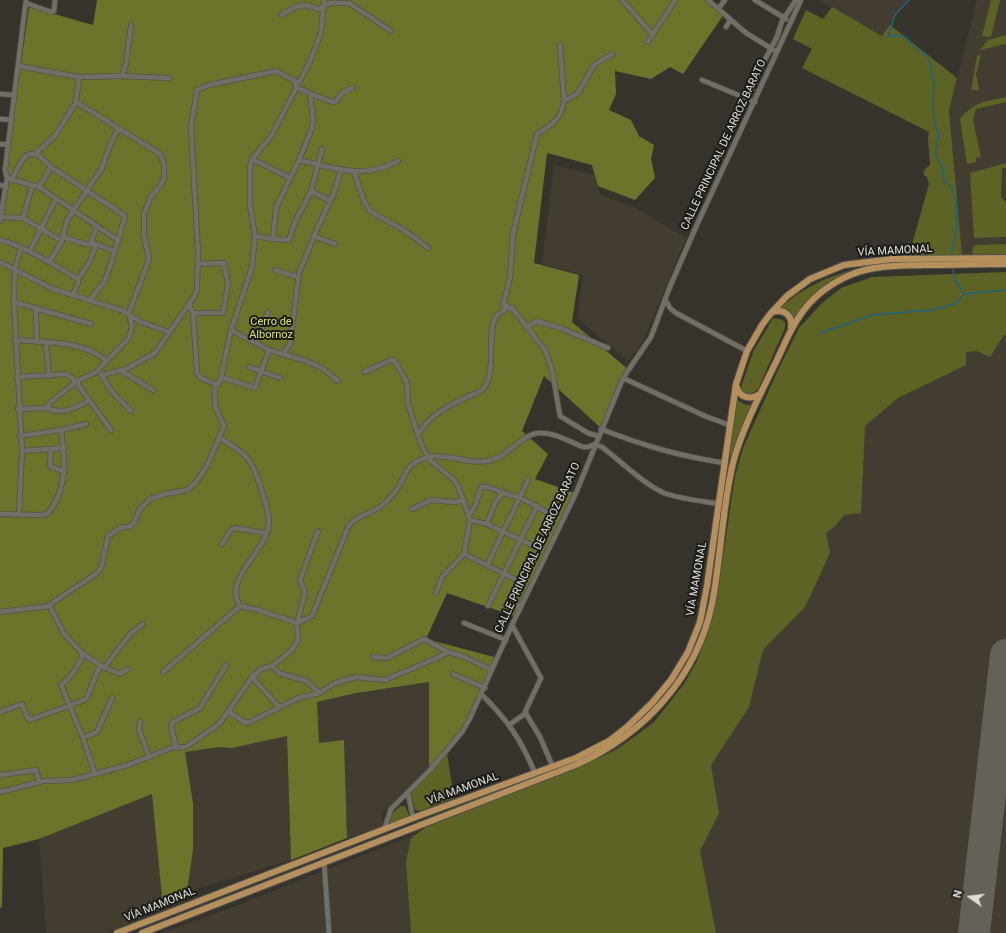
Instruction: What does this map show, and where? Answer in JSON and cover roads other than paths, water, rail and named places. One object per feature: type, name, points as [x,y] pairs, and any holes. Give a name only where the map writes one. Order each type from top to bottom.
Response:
[{"type":"main road","name":"VÍA MAMONAL","points":[[117,933],[413,818],[553,767],[591,751],[627,727],[641,716],[660,694],[681,666],[693,640],[705,603],[736,384],[747,351],[758,331],[771,313],[787,296],[810,279],[844,265],[892,260],[1006,258]]},
{"type":"main road","name":"VÍA MAMONAL","points":[[142,933],[589,759],[603,752],[628,735],[658,708],[686,671],[706,627],[715,584],[734,461],[762,392],[798,316],[821,292],[851,274],[866,270],[894,266],[1006,264]]},
{"type":"main road","points":[[771,313],[779,310],[787,314],[792,321],[791,330]]},
{"type":"main road","points":[[736,384],[741,394],[748,398],[756,397],[762,392]]},
{"type":"street","points":[[55,0],[54,11],[51,12],[26,1],[5,170],[10,179],[39,187],[118,241]]},
{"type":"street","points":[[215,384],[219,383],[221,377],[231,330],[252,267],[255,236],[250,205],[250,166],[252,159],[272,135],[310,61],[321,33],[324,0]]},
{"type":"street","points":[[630,0],[624,2],[653,35]]},
{"type":"street","points":[[648,42],[675,0]]},
{"type":"street","points":[[708,0],[746,33],[777,52]]},
{"type":"street","points":[[718,9],[725,0]]},
{"type":"street","points":[[755,0],[791,22]]},
{"type":"street","points":[[748,99],[770,48],[796,0]]},
{"type":"street","name":"CALLE PRINCIPAL DE ARROZ BARATO","points":[[384,830],[390,809],[430,770],[462,732],[576,493],[623,378],[633,361],[647,345],[665,299],[721,171],[755,102],[801,0]]},
{"type":"street","points":[[281,16],[295,7],[308,5],[317,10],[330,3],[349,3],[391,31]]},
{"type":"street","points":[[726,27],[730,20]]},
{"type":"street","points":[[122,76],[126,64],[131,25]]},
{"type":"street","points":[[506,308],[503,305],[510,278],[513,234],[529,173],[537,134],[553,125],[558,120],[564,101],[560,45]]},
{"type":"street","points":[[564,101],[577,94],[594,65],[612,54]]},
{"type":"street","points":[[18,66],[79,77],[122,76],[169,78]]},
{"type":"street","points":[[102,375],[120,370],[155,353],[189,305],[197,290],[198,264],[191,127],[197,90],[209,85],[276,71],[295,81],[296,86],[333,103],[341,93],[353,88]]},
{"type":"street","points":[[79,77],[76,102],[55,136],[36,153],[27,155],[10,179],[6,187],[0,219],[23,218],[41,229],[63,239],[86,244],[94,244],[114,251]]},
{"type":"street","points":[[702,80],[755,102]]},
{"type":"street","points":[[273,239],[276,208],[299,160],[312,128],[313,119],[310,92]]},
{"type":"street","points":[[0,94],[15,94]]},
{"type":"street","points":[[46,408],[52,401],[76,382],[96,372],[130,334],[132,327],[129,313],[148,259],[144,236],[144,214],[150,198],[162,182],[164,164],[160,154],[76,102]]},
{"type":"street","points":[[0,119],[12,120]]},
{"type":"street","points":[[50,261],[63,239],[68,220],[73,211],[102,168],[111,142],[119,128]]},
{"type":"street","points":[[0,144],[9,145]]},
{"type":"street","points":[[255,236],[289,240],[295,222],[311,191],[322,149]]},
{"type":"street","points":[[36,153],[51,167],[125,216],[104,282],[90,300]]},
{"type":"street","points":[[252,159],[290,178]]},
{"type":"street","points":[[299,160],[341,170],[369,172],[382,169],[398,161]]},
{"type":"street","points":[[39,187],[51,167]]},
{"type":"street","points":[[284,354],[290,344],[298,277],[330,201],[341,170]]},
{"type":"street","points":[[354,171],[363,199],[370,210],[407,232],[428,248]]},
{"type":"street","points":[[0,185],[6,187]]},
{"type":"street","points":[[23,218],[32,186]]},
{"type":"street","points":[[311,191],[330,201]]},
{"type":"street","points":[[30,251],[56,199]]},
{"type":"street","points":[[73,295],[78,284],[78,279],[90,262],[94,244],[91,242],[97,226]]},
{"type":"street","points":[[314,236],[335,244]]},
{"type":"street","points":[[0,240],[30,251],[50,261],[78,279]]},
{"type":"street","points":[[20,514],[22,451],[18,410],[14,302],[15,269],[21,248]]},
{"type":"street","points":[[0,262],[53,289],[129,313],[141,322],[169,332]]},
{"type":"street","points":[[193,313],[223,313],[228,284],[224,264],[198,264]]},
{"type":"street","points":[[275,270],[298,277]]},
{"type":"street","points":[[665,299],[670,308],[676,313],[747,351]]},
{"type":"street","points":[[14,302],[91,324]]},
{"type":"street","points":[[189,305],[193,313],[197,372],[201,378],[215,384]]},
{"type":"street","points":[[36,308],[37,342]]},
{"type":"street","points":[[418,435],[424,424],[448,406],[482,390],[488,378],[491,357],[491,336],[496,317],[506,308],[512,308],[545,350],[552,370],[560,416],[588,433],[598,436]]},
{"type":"street","points":[[256,343],[268,312]]},
{"type":"street","points":[[527,327],[537,321],[563,329],[608,348]]},
{"type":"street","points":[[231,330],[269,350],[322,368],[338,381]]},
{"type":"street","points":[[15,340],[77,348],[100,355],[106,361]]},
{"type":"street","points":[[46,343],[49,376]]},
{"type":"street","points":[[221,377],[255,388],[269,350]]},
{"type":"street","points":[[364,372],[394,360],[407,382],[408,404],[418,435],[428,458],[452,479],[464,500],[469,514],[470,520],[464,554],[442,577],[436,593]]},
{"type":"street","points":[[248,367],[280,378]]},
{"type":"street","points":[[120,370],[153,390]]},
{"type":"street","points":[[96,372],[102,375],[109,387],[131,411]]},
{"type":"street","points":[[17,377],[67,374],[76,382],[111,430]]},
{"type":"street","points":[[623,378],[705,416],[729,425]]},
{"type":"street","points":[[0,612],[49,606],[101,568],[108,536],[122,527],[129,527],[135,522],[139,510],[150,500],[165,494],[187,490],[196,482],[207,466],[224,426],[215,406],[215,384]]},
{"type":"street","points":[[18,410],[46,408],[58,412],[66,412],[89,401]]},
{"type":"street","points":[[20,436],[61,430],[86,424]]},
{"type":"street","points":[[601,429],[641,445],[676,454],[725,463]]},
{"type":"street","points":[[0,514],[47,514],[61,488],[65,472],[64,448],[61,430]]},
{"type":"street","points":[[240,606],[259,610],[297,623],[312,616],[349,525],[358,518],[377,510],[383,505],[397,488],[412,464],[428,458],[441,456],[468,462],[494,460],[513,448],[526,437],[537,433],[551,435],[583,447],[588,447],[595,444],[602,447],[654,488],[674,496],[718,504]]},
{"type":"street","points":[[220,438],[246,455],[252,462],[262,492],[269,521],[256,553],[236,584],[234,594],[240,606]]},
{"type":"street","points":[[22,451],[64,448]]},
{"type":"street","points":[[51,449],[50,466],[65,472]]},
{"type":"street","points":[[488,565],[503,530],[521,498],[528,480]]},
{"type":"street","points":[[469,514],[475,506],[481,486],[521,498],[554,516],[521,582],[516,599],[519,610]]},
{"type":"street","points":[[487,524],[496,503],[503,493]]},
{"type":"street","points":[[412,509],[432,500],[455,502],[464,500]]},
{"type":"street","points":[[488,606],[537,506]]},
{"type":"street","points":[[470,520],[503,530],[538,548]]},
{"type":"street","points":[[222,544],[231,530],[235,528],[265,533]]},
{"type":"street","points":[[0,792],[39,782],[72,780],[176,748],[183,748],[212,729],[229,712],[239,694],[252,677],[261,669],[272,666],[296,645],[298,640],[297,623],[305,592],[300,580],[318,530]]},
{"type":"street","points":[[464,554],[521,582]]},
{"type":"street","points":[[49,606],[65,635],[83,654],[102,667],[120,674],[128,669]]},
{"type":"street","points":[[163,672],[240,606]]},
{"type":"street","points":[[464,623],[506,640]]},
{"type":"street","points":[[0,712],[22,704],[28,720],[30,720],[70,706],[87,698],[102,667],[130,634],[143,624]]},
{"type":"street","points":[[509,725],[526,713],[541,678],[512,625]]},
{"type":"street","points":[[373,657],[387,658],[424,640],[448,652],[462,656],[492,670]]},
{"type":"street","points":[[229,712],[241,720],[250,722],[298,698],[320,693],[335,683],[356,677],[388,679],[448,652]]},
{"type":"street","points":[[83,654],[78,666],[70,678],[61,685],[83,738],[95,774]]},
{"type":"street","points":[[176,748],[171,725],[173,722],[200,708],[226,665]]},
{"type":"street","points":[[272,666],[279,673],[306,681],[320,693]]},
{"type":"street","points":[[453,674],[484,688]]},
{"type":"street","points":[[252,677],[279,707]]},
{"type":"street","points":[[481,694],[503,715],[535,773]]},
{"type":"street","points":[[83,738],[97,732],[112,698]]},
{"type":"street","points":[[526,713],[540,737],[553,767]]},
{"type":"street","points":[[140,722],[139,730],[149,756]]},
{"type":"street","points":[[0,775],[36,770],[39,782]]},
{"type":"street","points":[[408,793],[413,818]]},
{"type":"street","points":[[324,861],[327,881],[329,933]]},
{"type":"waterway","points":[[909,0],[895,15],[888,37],[895,35],[905,37],[915,48],[927,56],[930,63],[934,83],[934,122],[939,134],[935,155],[943,167],[942,178],[952,188],[956,202],[957,226],[952,251]]},
{"type":"waterway","points":[[953,269],[954,279],[964,294]]},
{"type":"waterway","points":[[820,333],[872,315],[931,310],[955,304],[964,294],[1006,290]]},
{"type":"park label","name":"Cerro de Albornoz","points":[[271,328]]}]
